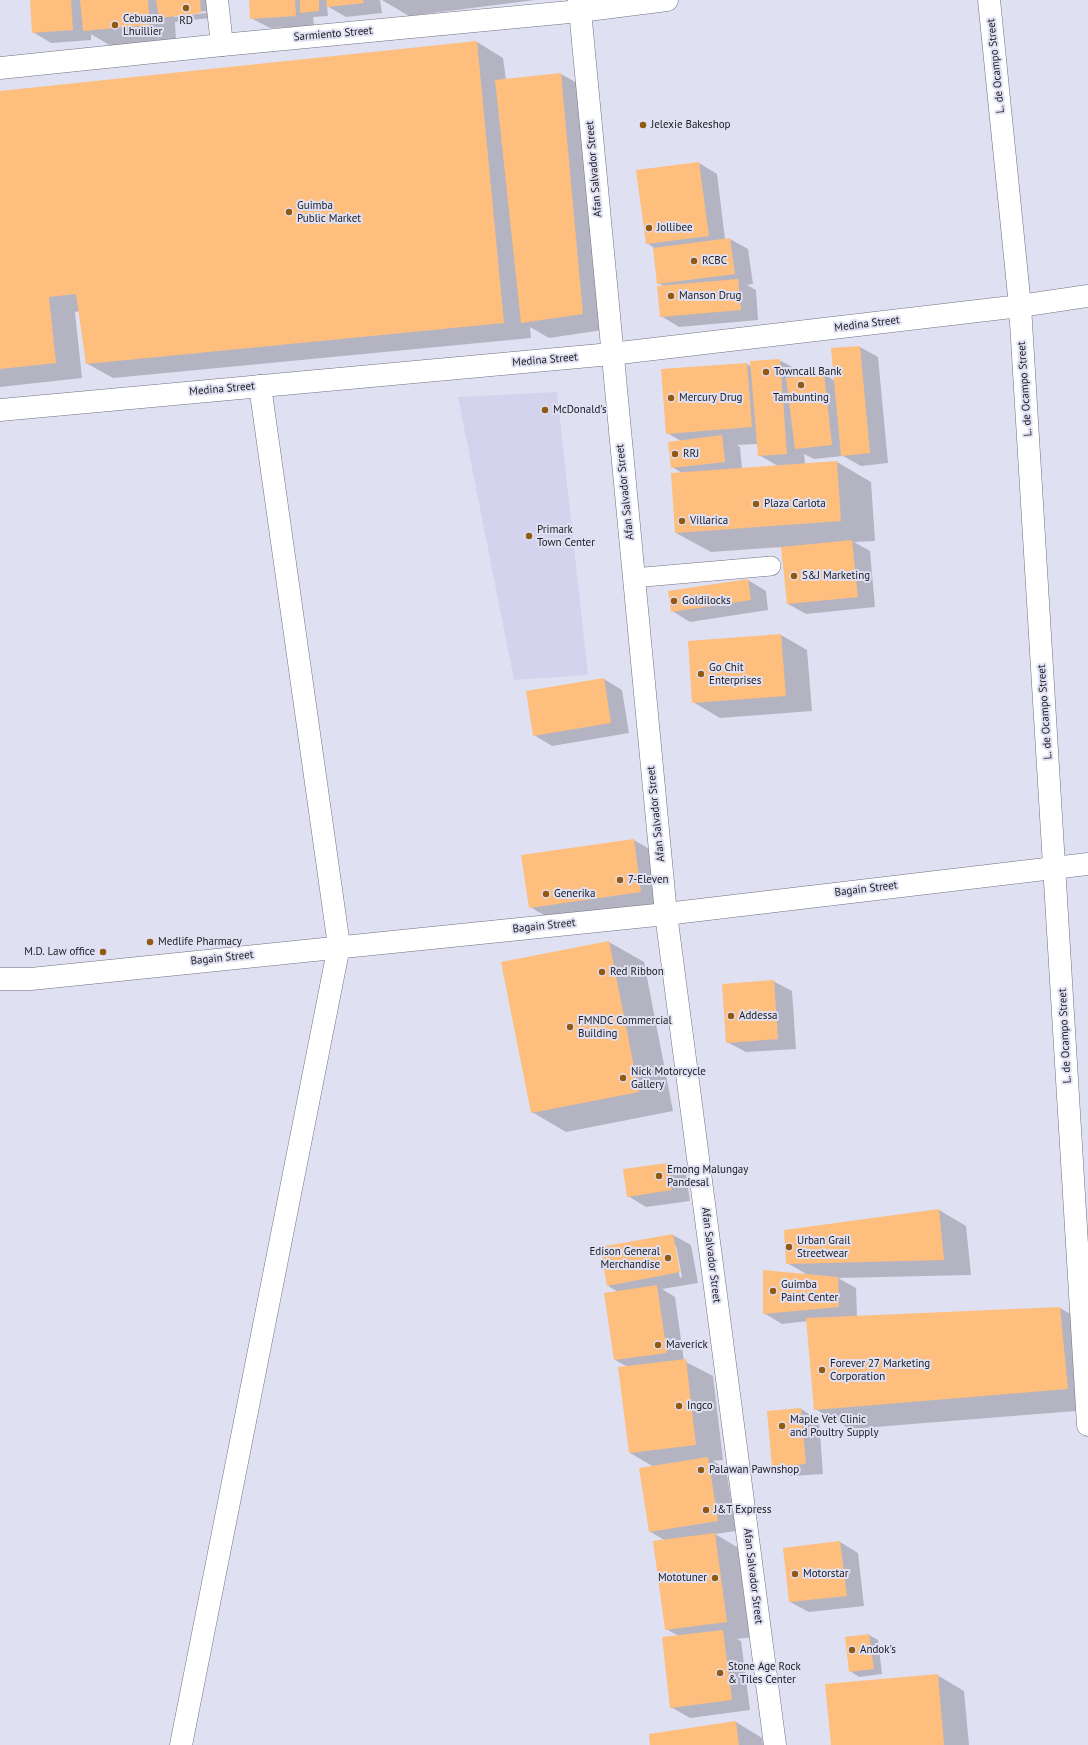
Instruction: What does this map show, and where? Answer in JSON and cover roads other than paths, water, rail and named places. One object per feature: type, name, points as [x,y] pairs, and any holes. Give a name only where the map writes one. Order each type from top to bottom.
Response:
[{"type":"street","points":[[216,0],[222,45]]},
{"type":"street","name":"Sarmiento Street","points":[[0,68],[579,5],[666,0]]},
{"type":"street","name":"L. de Ocampo Street","points":[[989,0],[1020,306],[1088,1425]]},
{"type":"street","name":"Afan Salvador Street","points":[[579,5],[611,354],[666,914],[775,1745]]},
{"type":"street","name":"Medina Street","points":[[0,410],[611,354],[1020,306],[1088,296]]},
{"type":"street","points":[[181,1745],[339,946],[260,386]]},
{"type":"street","name":"Bagain Street","points":[[0,979],[31,979],[339,946],[666,914],[1088,864]]},
{"type":"lane","points":[[633,578],[771,566]]},
{"type":"place","name":"RD","points":[[186,8]]},
{"type":"place","name":"Cebuana Lhuillier","points":[[115,25]]},
{"type":"place","name":"Jelexie Bakeshop","points":[[643,125]]},
{"type":"place","name":"Guimba Public Market","points":[[289,212]]},
{"type":"place","name":"Jollibee","points":[[649,228]]},
{"type":"place","name":"RCBC","points":[[694,261]]},
{"type":"place","name":"Manson Drug","points":[[671,296]]},
{"type":"place","name":"Towncall Bank","points":[[766,372]]},
{"type":"place","name":"Tambunting","points":[[801,385]]},
{"type":"place","name":"Mercury Drug","points":[[671,398]]},
{"type":"place","name":"McDonald's","points":[[545,410]]},
{"type":"place","name":"RRJ","points":[[675,454]]},
{"type":"place","name":"Plaza Carlota","points":[[756,504]]},
{"type":"place","name":"Villarica","points":[[682,521]]},
{"type":"place","name":"Primark Town Center","points":[[529,536]]},
{"type":"place","name":"S&J Marketing","points":[[794,576]]},
{"type":"place","name":"Goldilocks","points":[[674,601]]},
{"type":"place","name":"Go Chit Enterprises","points":[[701,674]]},
{"type":"place","name":"7-Eleven","points":[[620,880]]},
{"type":"place","name":"Generika","points":[[546,894]]},
{"type":"place","name":"Medlife Pharmacy","points":[[150,942]]},
{"type":"place","name":"M.D. Law office","points":[[103,952]]},
{"type":"place","name":"Red Ribbon","points":[[602,972]]},
{"type":"place","name":"Addessa","points":[[731,1016]]},
{"type":"place","name":"FMNDC Commercial Building","points":[[570,1027]]},
{"type":"place","name":"Nick Motorcycle Gallery","points":[[623,1078]]},
{"type":"place","name":"Emong Malungay Pandesal","points":[[659,1176]]},
{"type":"place","name":"Urban Grail Streetwear","points":[[789,1247]]},
{"type":"place","name":"Edison General Merchandise","points":[[668,1258]]},
{"type":"place","name":"Guimba Paint Center","points":[[773,1291]]},
{"type":"place","name":"Maverick","points":[[658,1345]]},
{"type":"place","name":"Forever 27 Marketing Corporation","points":[[822,1370]]},
{"type":"place","name":"Ingco","points":[[679,1406]]},
{"type":"place","name":"Maple Vet Clinic and Poultry Supply","points":[[782,1426]]},
{"type":"place","name":"Palawan Pawnshop","points":[[701,1470]]},
{"type":"place","name":"J&T Express","points":[[706,1510]]},
{"type":"place","name":"Motorstar","points":[[795,1574]]},
{"type":"place","name":"Mototuner","points":[[715,1578]]},
{"type":"place","name":"Andok's","points":[[852,1650]]},
{"type":"place","name":"Stone Age Rock & Tiles Center","points":[[720,1673]]}]
